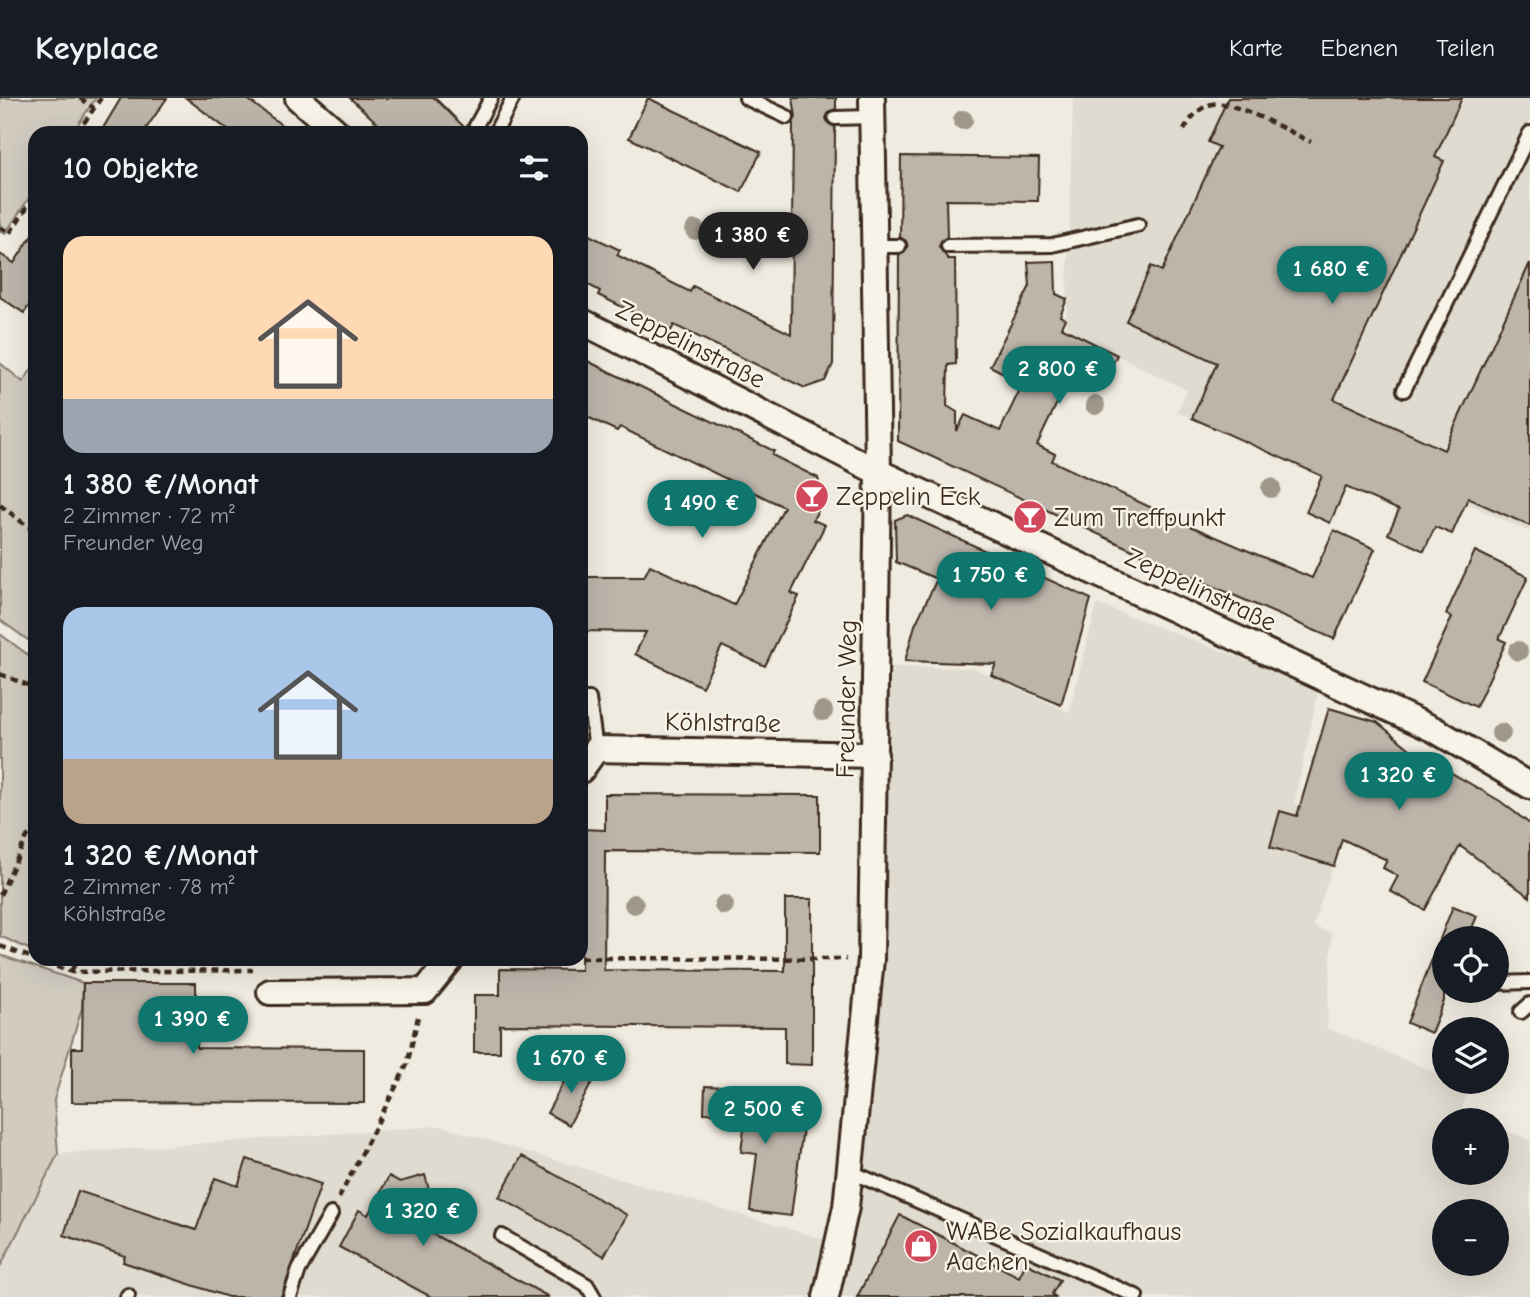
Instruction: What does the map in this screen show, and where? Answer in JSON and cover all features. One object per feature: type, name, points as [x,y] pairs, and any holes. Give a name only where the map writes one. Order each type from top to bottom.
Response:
[{"type":"street","points":[[298,98],[330,126]]},
{"type":"street","name":"Freunder Weg","points":[[826,1297],[846,1207],[871,959],[878,472],[872,246],[872,107]]},
{"type":"street","name":"Zeppelinstraße","points":[[588,325],[878,472],[1435,730],[1530,786]]},
{"type":"street","points":[[588,761],[596,749]]},
{"type":"street","name":"Köhlstraße","points":[[596,749],[875,755]]},
{"type":"street","points":[[270,992],[425,991],[445,966]]},
{"type":"lane","points":[[476,126],[491,98]]},
{"type":"lane","points":[[499,126],[513,98]]},
{"type":"lane","points":[[746,98],[787,117]]},
{"type":"lane","points":[[835,118],[872,107]]},
{"type":"lane","points":[[1404,390],[1530,133]]},
{"type":"lane","points":[[948,246],[1052,245],[1138,225]]},
{"type":"lane","points":[[872,246],[899,246]]},
{"type":"lane","points":[[588,699],[596,749]]},
{"type":"lane","points":[[1509,983],[1530,982]]},
{"type":"lane","points":[[849,1171],[1136,1296]]},
{"type":"lane","points":[[290,1297],[299,1270],[331,1214]]},
{"type":"lane","points":[[502,1236],[587,1284],[594,1297]]},
{"type":"path","points":[[80,98],[94,108]]},
{"type":"path","points":[[82,126],[101,98]]},
{"type":"path","points":[[1184,130],[1195,113],[1214,103],[1237,108],[1311,142]]},
{"type":"path","points":[[0,227],[10,233],[28,206]]},
{"type":"path","points":[[0,505],[28,527]]},
{"type":"path","points":[[0,674],[28,685]]},
{"type":"path","points":[[0,895],[28,836]]},
{"type":"path","points":[[0,946],[28,956]]},
{"type":"path","points":[[588,958],[871,959]]},
{"type":"path","points":[[55,966],[71,972],[254,971],[270,992]]},
{"type":"path","points":[[71,972],[74,966]]},
{"type":"path","points":[[331,1214],[407,1065],[425,991]]},
{"type":"shaded area","points":[[0,98],[96,98],[77,126],[28,126],[28,200],[5,234],[0,231]]},
{"type":"shaded area","points":[[1073,98],[1530,98],[1530,532],[1447,494],[1432,525],[1177,412],[1187,390],[1066,330]]},
{"type":"shaded area","points":[[0,363],[23,382],[28,374],[28,640],[0,620]]},
{"type":"shaded area","points":[[1097,604],[1319,687],[1294,804],[1350,814],[1313,926],[1332,934],[1327,1028],[1432,1071],[1432,1094],[1467,1094],[1462,1108],[1432,1108],[1432,1185],[1509,1185],[1509,1132],[1530,1140],[1530,1297],[0,1297],[0,1267],[58,1154],[440,1126],[850,1247],[892,667],[973,668],[1069,712]]},
{"type":"shaded area","points":[[0,634],[28,655],[28,949],[0,936]]},
{"type":"shaded area","points":[[0,955],[83,983],[82,1008],[54,1100],[58,1154],[0,1267]]},
{"type":"building","points":[[121,98],[167,98],[148,126],[104,126]]},
{"type":"building","points":[[186,98],[246,98],[283,126],[223,126]]},
{"type":"building","points":[[350,98],[435,98],[463,126],[380,126]]},
{"type":"building","points":[[648,98],[761,152],[741,192],[629,138]]},
{"type":"building","points":[[793,98],[836,98],[836,109],[830,111],[826,118],[828,123],[835,127],[833,364],[825,381],[805,388],[674,325],[671,331],[598,295],[600,291],[588,285],[588,234],[620,250],[617,255],[690,292],[693,286],[791,334],[793,123],[796,117]]},
{"type":"building","points":[[1228,98],[1462,98],[1435,157],[1444,161],[1334,399],[1444,450],[1530,263],[1530,526],[1468,498],[1452,534],[1435,527],[1424,551],[1388,534],[1399,510],[1346,487],[1330,523],[1306,512],[1322,476],[1192,418],[1217,363],[1126,321],[1151,266],[1162,271],[1219,147],[1208,142]]},
{"type":"building","points":[[901,156],[1039,158],[1038,201],[946,200],[947,237],[941,241],[939,247],[948,259],[955,259],[956,364],[948,365],[947,406],[957,412],[957,431],[965,415],[1000,431],[1023,383],[990,366],[1030,286],[1028,262],[1055,261],[1056,294],[1067,299],[1060,316],[1065,319],[1061,327],[1117,355],[1105,380],[1075,365],[1037,445],[1055,454],[1052,461],[1188,525],[1312,578],[1334,530],[1375,549],[1334,639],[1169,567],[898,441],[899,255],[908,247],[906,241],[900,237]]},
{"type":"building","points":[[28,242],[28,307],[24,313],[0,297],[0,254],[14,263]]},
{"type":"building","points":[[588,361],[774,451],[772,455],[818,478],[820,488],[827,492],[813,520],[825,525],[791,593],[799,596],[765,666],[722,646],[702,687],[635,654],[646,632],[588,631],[588,577],[644,577],[650,565],[734,605],[784,507],[620,427],[617,431],[588,417]]},
{"type":"building","points":[[907,515],[1091,599],[1061,705],[991,675],[996,664],[905,661],[915,625],[937,579],[896,562],[895,520]]},
{"type":"building","points":[[1475,551],[1528,577],[1499,639],[1506,642],[1476,707],[1422,682],[1452,617],[1446,614]]},
{"type":"building","points":[[1329,708],[1377,722],[1410,749],[1500,801],[1530,824],[1530,897],[1460,846],[1425,910],[1390,891],[1398,876],[1383,868],[1387,860],[1342,839],[1334,866],[1270,847],[1280,811],[1297,816]]},
{"type":"building","points":[[605,794],[820,795],[820,852],[605,851],[604,970],[785,971],[785,899],[812,899],[812,1065],[785,1064],[785,1027],[500,1025],[500,1052],[474,1052],[474,995],[500,995],[500,969],[581,970],[581,966],[588,966],[588,829],[605,830]]},
{"type":"building","points":[[1453,906],[1477,916],[1473,926],[1445,926]]},
{"type":"building","points":[[1432,959],[1432,1003],[1443,1003],[1438,1017],[1432,1017],[1431,1033],[1407,1023]]},
{"type":"building","points":[[83,983],[196,983],[197,1048],[364,1049],[364,1103],[72,1102],[72,1048],[82,1048]]},
{"type":"building","points":[[573,1065],[595,1077],[569,1125],[547,1113]]},
{"type":"building","points":[[705,1086],[752,1088],[751,1106],[805,1113],[791,1216],[750,1211],[757,1154],[741,1152],[746,1114],[704,1113]]},
{"type":"building","points":[[522,1156],[627,1215],[604,1256],[499,1197]]},
{"type":"building","points":[[247,1159],[321,1184],[281,1297],[228,1297],[123,1262],[125,1256],[64,1235],[78,1191],[196,1230],[215,1178],[238,1186]]},
{"type":"building","points":[[425,1175],[431,1198],[443,1206],[429,1232],[549,1297],[431,1297],[339,1247],[359,1210],[368,1215],[389,1176],[400,1182]]},
{"type":"building","name":"WABe Sozialkaufhaus Aachen","points":[[900,1215],[1019,1277],[1026,1263],[1060,1280],[1052,1294],[1056,1297],[857,1297]]},
{"type":"place","name":"Zeppelin Eck","points":[[812,496]]},
{"type":"place","name":"Zum Treffpunkt","points":[[1030,517]]},
{"type":"place","name":"WABe Sozialkaufhaus Aachen","points":[[921,1246]]}]
